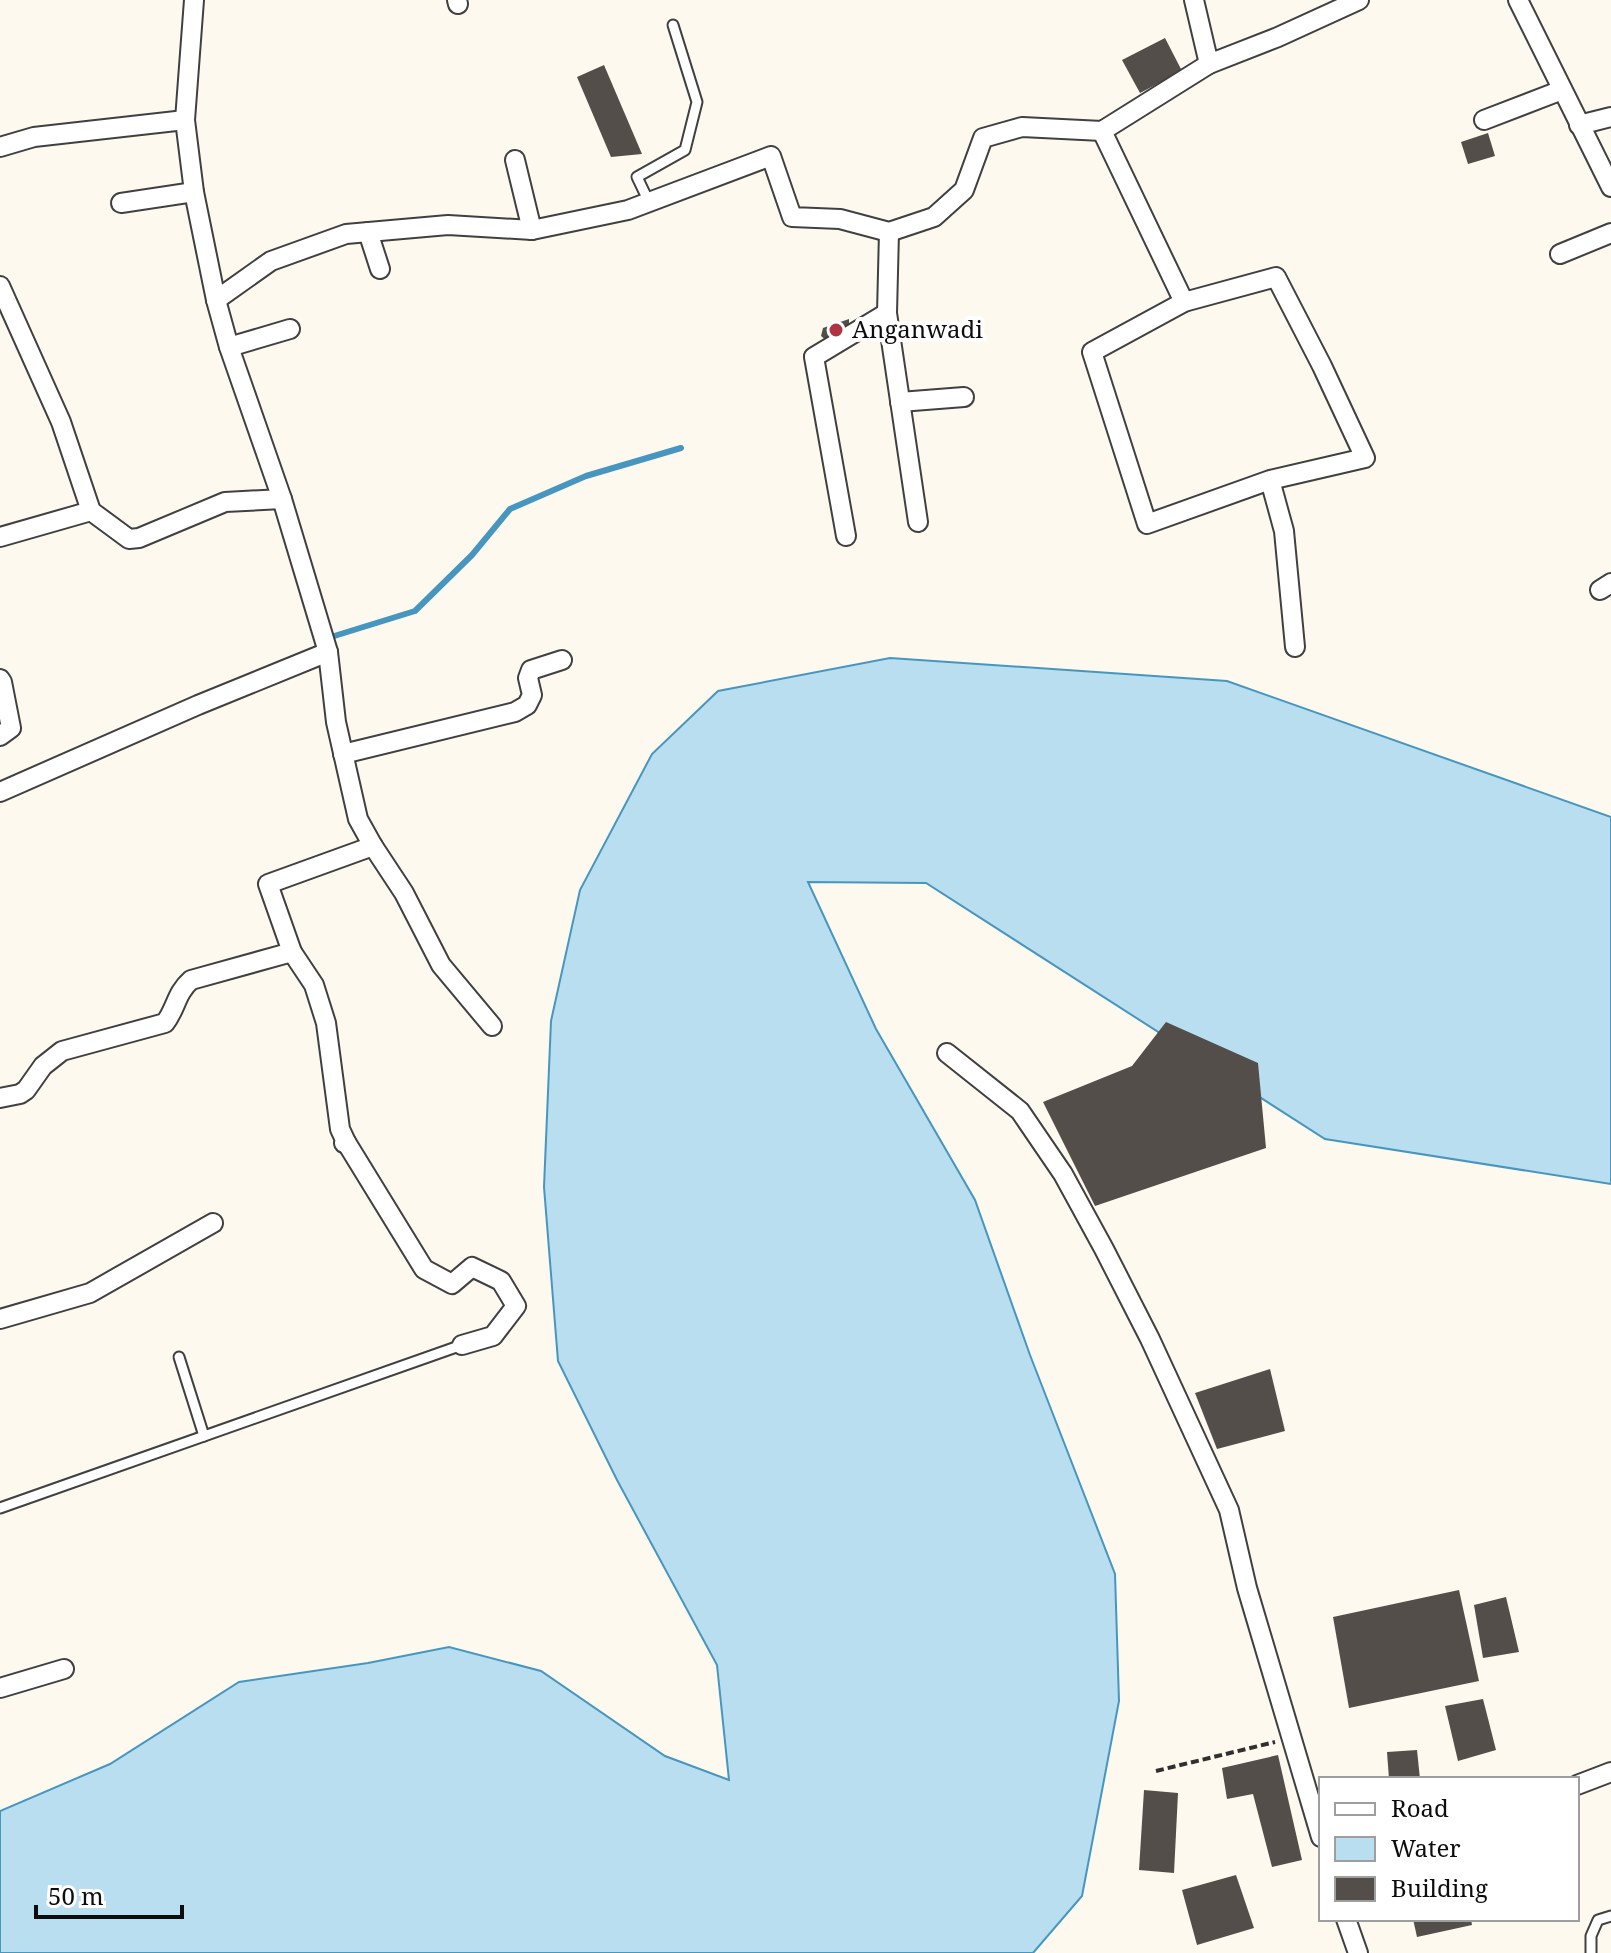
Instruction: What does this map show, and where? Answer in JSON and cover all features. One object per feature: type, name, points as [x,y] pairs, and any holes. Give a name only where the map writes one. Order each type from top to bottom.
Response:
[{"type":"street","points":[[194,0],[185,120],[194,192],[229,347],[282,499],[328,652],[336,722],[358,819],[404,893],[441,965],[492,1026]]},
{"type":"street","points":[[1194,0],[1209,64]]},
{"type":"street","points":[[216,300],[271,261],[346,234],[448,225],[532,230],[628,210],[771,156],[792,217],[840,219],[889,232],[934,217],[964,190],[983,138],[1022,127],[1102,131],[1209,64],[1359,0]]},
{"type":"street","points":[[1518,0],[1611,187]]},
{"type":"street","points":[[1484,120],[1562,90]]},
{"type":"street","points":[[1579,125],[1611,117]]},
{"type":"street","points":[[0,147],[34,137],[185,120]]},
{"type":"street","points":[[1102,131],[1184,302]]},
{"type":"street","points":[[515,160],[532,230]]},
{"type":"street","points":[[121,203],[194,192]]},
{"type":"street","points":[[368,232],[380,269]]},
{"type":"street","points":[[889,232],[887,313],[918,522]]},
{"type":"street","points":[[1560,254],[1611,233]]},
{"type":"street","points":[[1276,277],[1365,458],[1270,480],[1147,524],[1092,352],[1184,302],[1276,277]]},
{"type":"street","points":[[0,288],[61,422],[91,511],[129,539],[139,538],[225,502],[282,499]]},
{"type":"street","points":[[846,536],[814,357],[887,313]]},
{"type":"street","points":[[229,347],[290,329]]},
{"type":"street","points":[[900,402],[964,397]]},
{"type":"street","points":[[1270,480],[1284,531],[1295,647]]},
{"type":"street","points":[[0,537],[91,511]]},
{"type":"street","points":[[0,792],[328,652]]},
{"type":"street","points":[[343,754],[515,712],[527,705],[532,695],[528,678],[531,670],[562,660]]},
{"type":"street","points":[[0,679],[11,728],[0,736]]},
{"type":"street","points":[[373,846],[268,884],[292,952],[314,985],[320,1002],[326,1023],[340,1129],[345,1142],[424,1269],[452,1284],[472,1267],[501,1281],[516,1306],[493,1336],[462,1345]]},
{"type":"street","points":[[0,1098],[26,1090],[43,1066],[62,1051],[165,1023],[180,991],[191,980],[292,952]]},
{"type":"street","points":[[947,1053],[1020,1111],[1063,1174],[1130,1300],[1229,1510],[1247,1588],[1319,1830]]},
{"type":"street","points":[[0,1319],[90,1293],[213,1223]]},
{"type":"street","points":[[0,1688],[64,1669]]},
{"type":"street","points":[[1579,1784],[1611,1772]]},
{"type":"street","points":[[1347,1921],[1358,1953]]},
{"type":"lane","points":[[649,202],[637,177],[685,150],[697,102],[673,25]]},
{"type":"lane","points":[[0,1508],[462,1345]]},
{"type":"lane","points":[[179,1357],[204,1436]]},
{"type":"lane","points":[[1591,1953],[1591,1936],[1598,1920],[1611,1916]]},
{"type":"path","points":[[1156,1771],[1293,1738]]},
{"type":"water","points":[[890,658],[1227,681],[1611,817],[1611,1184],[1325,1139],[926,883],[808,882],[876,1029],[975,1200],[1030,1355],[1115,1574],[1119,1701],[1082,1896],[1033,1953],[0,1953],[0,1811],[110,1764],[239,1682],[368,1663],[449,1647],[541,1671],[665,1756],[729,1780],[717,1665],[617,1480],[558,1361],[544,1187],[551,1021],[580,890],[652,754],[718,691]]},
{"type":"building","points":[[1165,38],[1182,71],[1140,93],[1122,60]]},
{"type":"building","points":[[604,65],[642,154],[611,157],[577,77]]},
{"type":"building","points":[[1488,133],[1495,156],[1468,164],[1461,142]]},
{"type":"building","name":"Anganwadi","points":[[849,319],[849,332],[827,341],[821,336],[823,328]]},
{"type":"building","points":[[1166,1022],[1258,1063],[1266,1148],[1095,1206],[1043,1102],[1132,1066]]},
{"type":"building","points":[[1270,1369],[1285,1431],[1217,1449],[1195,1393]]},
{"type":"building","points":[[1459,1590],[1479,1681],[1349,1708],[1333,1617]]},
{"type":"building","points":[[1506,1597],[1519,1652],[1483,1658],[1474,1605]]},
{"type":"building","points":[[1483,1699],[1496,1750],[1458,1761],[1445,1706]]},
{"type":"building","points":[[1417,1750],[1420,1777],[1389,1777],[1387,1752]]},
{"type":"building","points":[[1278,1755],[1302,1860],[1272,1867],[1253,1794],[1227,1799],[1222,1768]]},
{"type":"building","points":[[1144,1790],[1178,1793],[1174,1873],[1139,1870]]},
{"type":"building","points":[[1236,1875],[1254,1928],[1197,1945],[1182,1890]]},
{"type":"building","points":[[1413,1921],[1471,1921],[1472,1925],[1417,1937]]},
{"type":"waterway","points":[[331,637],[415,611],[472,555],[510,509],[586,476],[681,448]]},
{"type":"place","name":"Anganwadi","points":[[836,330]]}]
